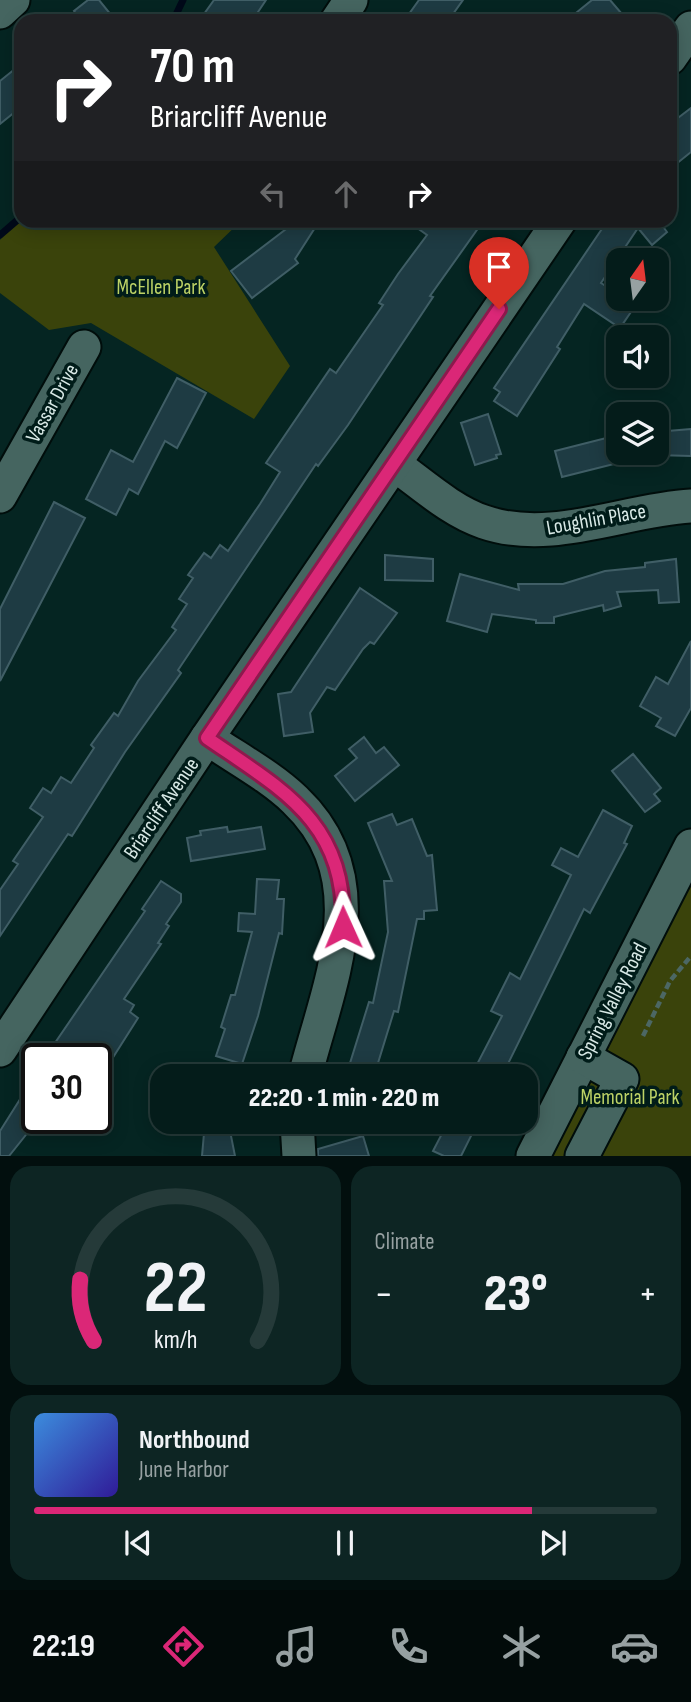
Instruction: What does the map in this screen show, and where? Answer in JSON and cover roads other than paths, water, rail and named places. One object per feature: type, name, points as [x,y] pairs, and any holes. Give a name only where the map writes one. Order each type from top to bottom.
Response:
[{"type":"street","points":[[0,12],[13,0]]},
{"type":"street","points":[[677,48],[691,28]]},
{"type":"street","name":"Briarcliff Avenue","points":[[0,1050],[207,738],[555,228]]},
{"type":"street","name":"Vassar Drive","points":[[0,496],[84,347]]},
{"type":"street","name":"Loughlin Place","points":[[394,464],[457,509],[483,522],[514,529],[555,529],[654,508],[691,506]]},
{"type":"street","points":[[207,738],[293,798],[323,835],[338,870],[344,901],[343,927],[308,1064]]},
{"type":"street","name":"Spring Valley Road","points":[[533,1156],[691,846]]},
{"type":"street","points":[[582,1156],[622,1079],[583,1058]]},
{"type":"street","points":[[298,1134],[299,1156]]},
{"type":"waterway","points":[[176,14],[183,0]]},
{"type":"waterway","points":[[0,235],[14,223]]},
{"type":"park label","name":"McEllen Park","points":[[161,287]]},
{"type":"park label","name":"Memorial Park","points":[[630,1097]]}]
